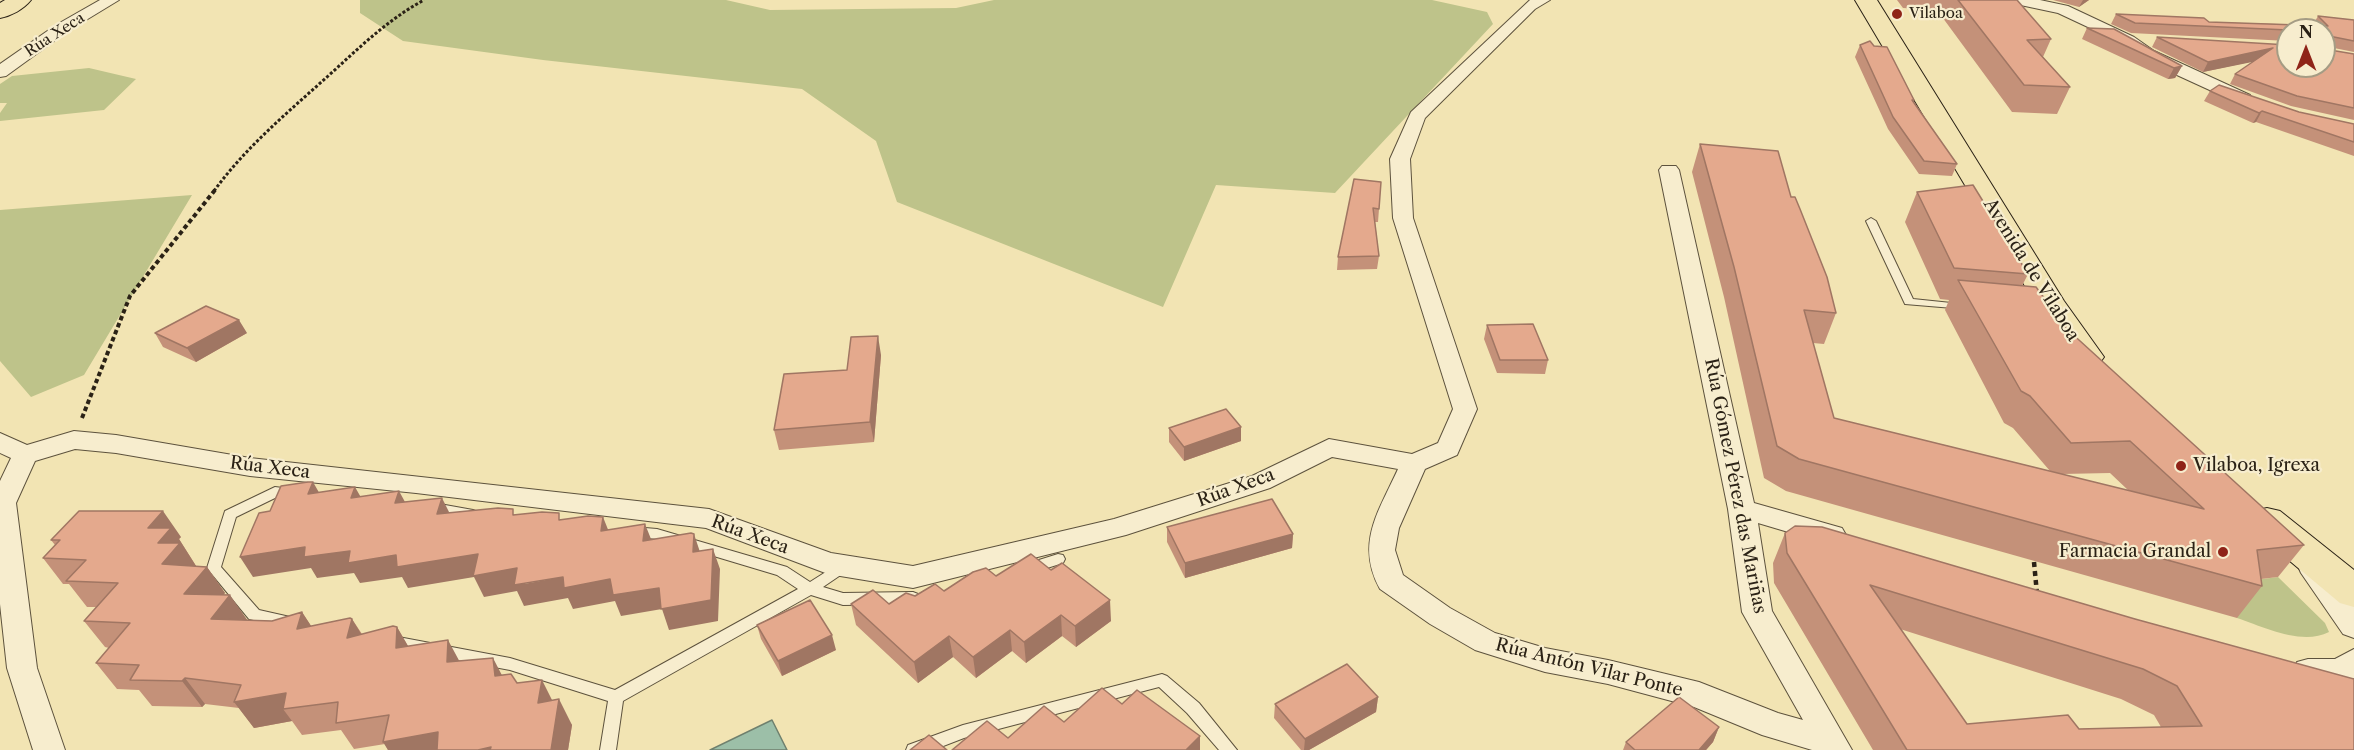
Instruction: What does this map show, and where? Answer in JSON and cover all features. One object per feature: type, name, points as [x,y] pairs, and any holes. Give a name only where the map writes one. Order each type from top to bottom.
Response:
[{"type":"highway","points":[[0,12],[20,0]]},
{"type":"highway","name":"Avenida de Vilaboa","points":[[1866,0],[2052,315],[2108,378]]},
{"type":"highway","points":[[2244,501],[2329,573],[2354,599]]},
{"type":"street","name":"Rúa Xeca","points":[[0,72],[62,28],[111,0]]},
{"type":"street","points":[[1414,463],[1448,449],[1465,409],[1403,218],[1400,159],[1417,116],[1530,6],[1542,0]]},
{"type":"street","points":[[2016,0],[2062,9],[2128,40],[2148,55],[2205,83],[2257,104]]},
{"type":"street","points":[[2128,40],[2150,40]]},
{"type":"street","name":"Rúa Gómez Pérez das Mariñas","points":[[1669,170],[1742,509],[1757,612],[1834,746]]},
{"type":"street","name":"Rúa Xeca","points":[[12,448],[74,440],[116,444],[250,467],[709,519],[828,563],[913,577],[1116,528],[1261,482],[1329,448],[1414,463]]},
{"type":"street","points":[[12,448],[3,503],[22,668],[49,750]]},
{"type":"street","name":"Rúa Antón Vilar Ponte","points":[[1414,463],[1385,528],[1381,550],[1390,581],[1440,616],[1486,642],[1545,660],[1608,672],[1698,695],[1834,746]]},
{"type":"street","points":[[1742,509],[1856,542]]},
{"type":"street","points":[[2329,573],[2316,576],[2354,626]]},
{"type":"street","points":[[2308,670],[2341,670],[2354,661]]},
{"type":"street","points":[[2278,663],[2308,670],[2354,686]]},
{"type":"street","points":[[2308,670],[2354,694]]},
{"type":"lane","points":[[1871,221],[1909,302],[1978,308]]},
{"type":"lane","points":[[310,494],[275,492],[230,514],[214,568],[254,615],[312,626]]},
{"type":"lane","points":[[425,506],[492,518]]},
{"type":"lane","points":[[621,531],[657,534],[782,571],[810,589],[843,599],[932,598]]},
{"type":"lane","points":[[1016,572],[1058,559]]},
{"type":"lane","points":[[382,639],[510,664],[616,697],[810,589],[843,565]]},
{"type":"lane","points":[[914,750],[963,732],[1162,680],[1193,708],[1229,750]]},
{"type":"lane","points":[[608,750],[616,697]]},
{"type":"path","points":[[74,440],[97,375],[130,296],[196,216],[226,174],[278,122],[397,15],[424,0]]},
{"type":"path","points":[[2034,562],[2037,595]]},
{"type":"green space","points":[[360,0],[726,0],[770,10],[956,8],[994,0],[1432,0],[1487,12],[1493,24],[1335,193],[1216,185],[1163,307],[897,202],[876,141],[802,89],[543,60],[403,41],[360,13]]},
{"type":"green space","points":[[89,68],[136,79],[104,110],[0,121],[0,113],[7,103],[0,103],[0,84],[12,76]]},
{"type":"green space","points":[[192,195],[84,375],[31,397],[0,361],[0,210]]},
{"type":"green space","points":[[2278,577],[2325,623],[2329,632],[2318,636],[2295,636],[2237,618],[2235,601],[2240,582]]},
{"type":"shaded area","points":[[772,720],[787,750],[710,750]]},
{"type":"building","points":[[1958,0],[2017,0],[2051,39],[2027,40],[2070,87],[2024,85]]},
{"type":"building","points":[[2116,14],[2204,18],[2209,22],[2276,24],[2276,29],[2135,23]]},
{"type":"building","points":[[2336,18],[2354,20],[2354,41],[2336,37]]},
{"type":"building","points":[[2087,28],[2114,29],[2182,66],[2174,68]]},
{"type":"building","points":[[2157,37],[2276,44],[2276,78],[2336,78],[2336,51],[2354,54],[2354,108],[2297,96],[2235,74],[2273,48],[2208,62]]},
{"type":"building","points":[[1870,41],[1874,46],[1887,47],[1914,100],[1912,100],[1957,164],[1924,161],[1893,117],[1860,45]]},
{"type":"building","points":[[2219,85],[2299,112],[2354,124],[2354,142],[2262,111],[2259,113],[2210,91]]},
{"type":"building","points":[[1700,144],[1778,151],[1791,197],[1795,197],[1827,277],[1836,313],[1804,310],[1834,418],[2204,509],[2130,441],[2071,443],[2030,396],[2021,391],[1958,280],[2036,287],[2068,330],[2304,545],[2257,550],[2262,586],[1799,459],[1777,446],[1734,267]]},
{"type":"building","points":[[1354,179],[1381,182],[1379,209],[1373,208],[1379,256],[1338,257]]},
{"type":"building","points":[[1973,185],[2028,274],[1954,268],[1917,192]]},
{"type":"building","points":[[206,306],[239,320],[187,348],[155,333]]},
{"type":"building","points":[[1533,324],[1548,360],[1500,360],[1487,325]]},
{"type":"building","points":[[878,336],[870,422],[774,430],[784,374],[847,370],[851,337]]},
{"type":"building","points":[[1226,409],[1241,427],[1184,447],[1169,428]]},
{"type":"building","points":[[313,482],[308,494],[355,487],[351,498],[399,491],[395,503],[442,498],[437,514],[498,508],[513,509],[513,515],[559,513],[559,520],[588,516],[603,517],[601,531],[645,524],[643,541],[691,533],[694,534],[693,552],[713,549],[711,600],[661,609],[659,588],[613,595],[610,579],[564,588],[563,577],[514,585],[517,568],[473,576],[478,554],[397,567],[396,555],[348,563],[350,551],[304,557],[305,547],[240,557],[259,513],[270,511],[281,486]]},
{"type":"building","points":[[1272,499],[1293,534],[1185,563],[1167,527]]},
{"type":"building","points":[[79,511],[163,511],[148,528],[171,528],[158,543],[180,543],[162,564],[207,567],[184,594],[230,595],[211,619],[272,621],[302,612],[297,629],[350,618],[352,619],[347,638],[393,626],[397,627],[396,648],[448,640],[447,662],[493,658],[495,676],[511,674],[517,683],[542,680],[538,703],[559,699],[551,750],[490,750],[491,747],[478,750],[437,750],[438,732],[383,742],[389,715],[336,723],[338,702],[283,709],[286,693],[234,702],[241,685],[185,678],[182,681],[130,680],[139,665],[96,663],[130,623],[84,621],[118,583],[66,581],[86,560],[43,558],[60,540],[51,540]]},
{"type":"building","points":[[1795,526],[1822,527],[2135,619],[2354,679],[2354,750],[1907,750],[1787,553],[1785,533]],"holes":[[[1870,585],[2143,669],[2177,686],[2202,726],[2079,729],[2068,715],[1967,724]]]},
{"type":"building","points":[[1031,554],[1051,570],[1062,563],[1110,600],[1075,626],[1061,615],[1024,642],[1010,630],[973,657],[949,636],[914,662],[851,604],[873,590],[889,604],[906,593],[915,596],[935,584],[944,591],[973,572],[986,568],[996,576]]},
{"type":"building","points":[[810,600],[832,635],[778,661],[757,625]]},
{"type":"building","points":[[1347,664],[1378,697],[1305,739],[1275,704]]},
{"type":"building","points":[[1102,688],[1122,704],[1137,690],[1200,736],[1186,750],[952,750],[987,721],[1008,738],[1044,706],[1064,722]]},
{"type":"building","points":[[1679,697],[1719,727],[1699,750],[1635,750],[1626,742]]},
{"type":"building","points":[[929,735],[947,750],[910,750]]},
{"type":"place","name":"Vilaboa","points":[[1897,14]]},
{"type":"place","name":"Vilaboa, Igrexa","points":[[2181,466]]},
{"type":"place","name":"Farmacia Grandal","points":[[2223,552]]}]
